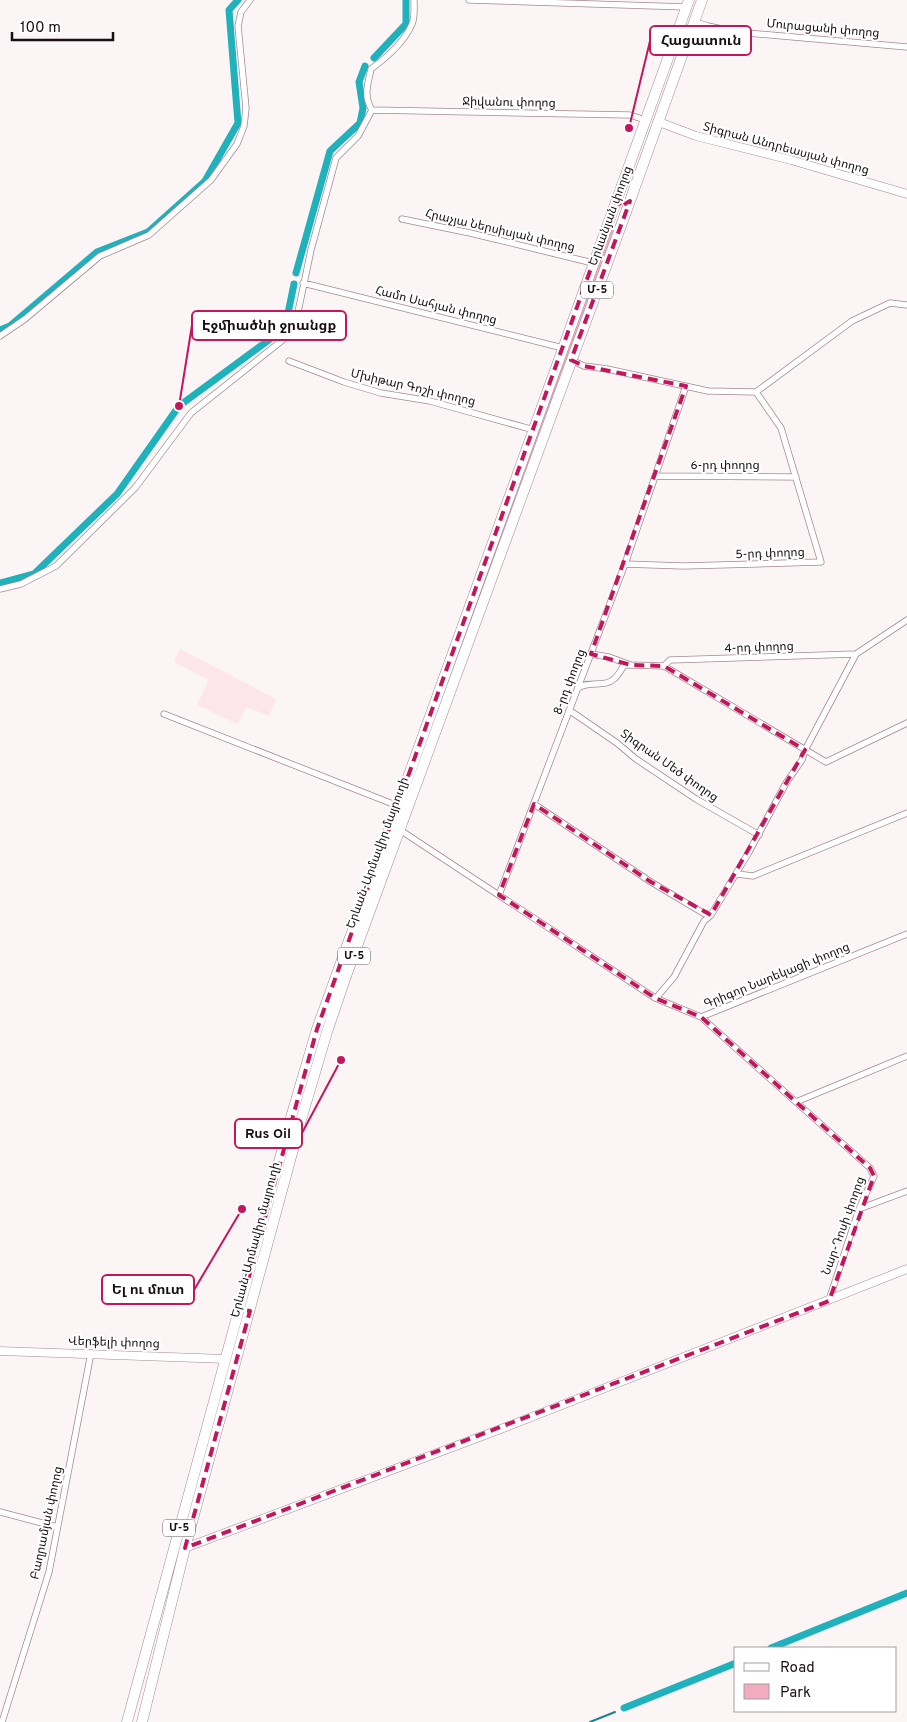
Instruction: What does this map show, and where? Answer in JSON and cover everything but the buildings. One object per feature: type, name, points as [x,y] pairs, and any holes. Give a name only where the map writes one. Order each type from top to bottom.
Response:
[{"type":"highway","name":"Երևանյան փողոց","points":[[486,578],[571,360],[702,0]]},
{"type":"highway","name":"Երևանյան փողոց","points":[[486,578],[534,430],[688,3]]},
{"type":"highway","points":[[617,196],[618,201],[622,204],[630,201]]},
{"type":"highway","name":"Երևան-Արմավիր մայրուղի","points":[[245,1310],[292,1114],[317,1029],[398,806],[486,578]]},
{"type":"highway","name":"Երևան-Արմավիր մայրուղի","points":[[238,1336],[327,1032],[400,830],[486,578]]},
{"type":"highway","name":"Մ-5","points":[[142,1722],[238,1336]]},
{"type":"highway","name":"Մ-5","points":[[127,1722],[226,1359],[238,1336]]},
{"type":"main road","name":"Տիգրան Անդրեասյան փողոց","points":[[659,122],[696,136],[791,160],[907,194]]},
{"type":"main road","points":[[185,1548],[515,1423],[907,1270]]},
{"type":"main road","name":"Վերֆելի փողոց","points":[[0,1351],[226,1359]]},
{"type":"street","points":[[0,336],[25,319],[100,256],[149,235],[211,180],[237,144],[244,126],[246,108],[238,26],[241,12],[250,0]]},
{"type":"street","points":[[0,588],[21,584],[56,566],[135,488],[190,413],[294,331],[303,284],[336,158],[358,136],[372,110],[367,103],[366,93],[372,69],[404,38],[413,23],[414,0]]},
{"type":"street","points":[[469,0],[688,3]]},
{"type":"street","name":"Մուրացանի փողոց","points":[[695,22],[736,32],[907,47]]},
{"type":"street","name":"Ջիվանու փողոց","points":[[372,110],[630,115],[645,120]]},
{"type":"street","name":"Հրաչյա Ներսիսյան փողոց","points":[[402,219],[593,264]]},
{"type":"street","name":"Համո Սահյան փողոց","points":[[303,284],[563,348]]},
{"type":"street","points":[[571,360],[584,366],[607,369],[708,391],[756,392],[852,321],[890,303],[907,305]]},
{"type":"street","name":"Մխիթար Գոշի փողոց","points":[[289,361],[344,382],[381,393],[430,401],[534,430]]},
{"type":"street","name":"8-րդ փողոց","points":[[499,895],[625,564],[686,386]]},
{"type":"street","name":"5-րդ փողոց","points":[[625,564],[682,566],[821,562],[781,428],[756,392]]},
{"type":"street","name":"6-րդ փողոց","points":[[655,476],[796,477]]},
{"type":"street","points":[[656,998],[674,977],[704,922],[711,915],[737,874],[786,783],[802,760],[805,750],[856,654],[907,620]]},
{"type":"street","points":[[591,654],[609,657],[631,665]]},
{"type":"street","name":"4-րդ փողոց","points":[[664,666],[670,660],[856,654]]},
{"type":"street","points":[[578,688],[582,685],[606,683],[613,680],[624,665],[664,666],[826,762],[907,723]]},
{"type":"street","name":"Տիգրան Մեծ փողոց","points":[[570,710],[617,743],[636,759],[690,795],[759,835]]},
{"type":"street","points":[[164,714],[398,806]]},
{"type":"street","points":[[534,804],[651,882],[703,913],[711,915]]},
{"type":"street","points":[[737,874],[753,876],[907,813]]},
{"type":"street","name":"Գրիգոր Նարեկացի փողոց","points":[[400,830],[656,998],[700,1017],[907,934]]},
{"type":"street","points":[[700,1017],[796,1102],[907,1056]]},
{"type":"street","name":"Նար-Դոսի փողոց","points":[[796,1102],[870,1168],[874,1176],[859,1209],[829,1301]]},
{"type":"street","points":[[859,1209],[907,1191]]},
{"type":"street","name":"Բաղրամյան փողոց","points":[[2,1722],[48,1572],[91,1354]]},
{"type":"street","points":[[0,1512],[57,1527]]},
{"type":"highlighted area","points":[[617,196],[620,207],[630,201],[571,360],[584,366],[686,386],[591,654],[631,665],[664,666],[805,750],[711,915],[651,882],[534,804],[499,895],[655,998],[701,1017],[870,1168],[874,1176],[829,1301],[185,1548],[250,1311],[240,1309],[317,1029]]},
{"type":"shaded area","points":[[180,649],[276,699],[269,716],[246,707],[238,724],[197,705],[209,680],[174,662]]},
{"type":"green space","points":[[612,226],[616,227],[348,960],[248,1301],[245,1300],[310,1062]]},
{"type":"waterway","points":[[0,330],[10,326],[97,252],[148,232],[205,181],[238,123],[229,10],[238,0]]},
{"type":"waterway","points":[[374,58],[406,24],[406,0]]},
{"type":"waterway","points":[[296,273],[330,151],[360,123],[363,108],[359,82],[365,66]]},
{"type":"waterway","points":[[0,583],[34,574],[117,494],[179,406],[285,328],[294,284]]},
{"type":"waterway","points":[[773,1647],[907,1593]]},
{"type":"waterway","points":[[624,1708],[734,1664]]},
{"type":"waterway","points":[[590,1722],[615,1712]]},
{"type":"place","name":"Հացատուն","points":[[629,128]]},
{"type":"place","name":"Էջմիածնի ջրանցք","points":[[179,406]]},
{"type":"place","name":"Rus Oil","points":[[341,1060]]},
{"type":"place","name":"Ել ու մուտ","points":[[242,1209]]}]
